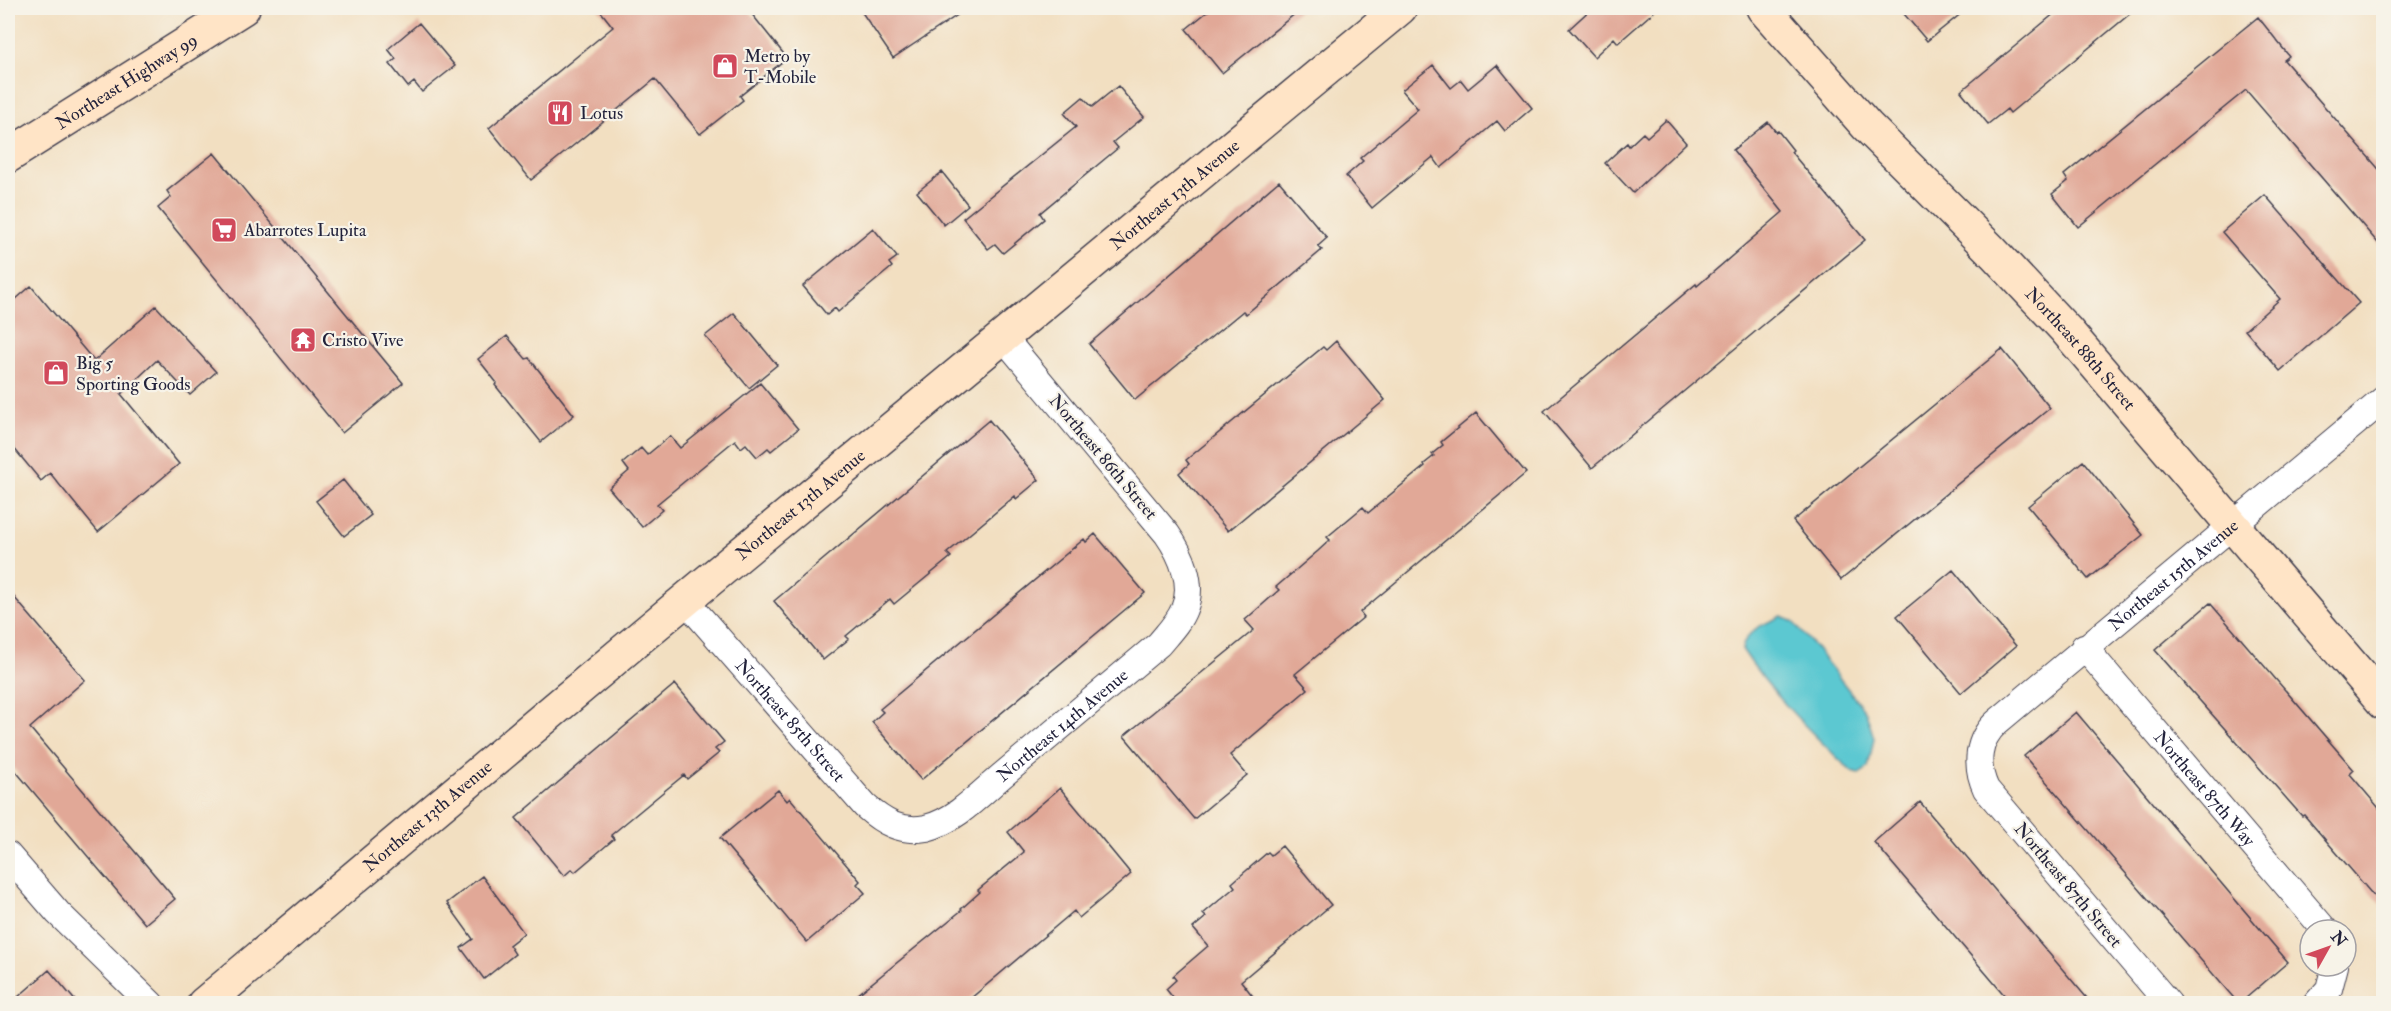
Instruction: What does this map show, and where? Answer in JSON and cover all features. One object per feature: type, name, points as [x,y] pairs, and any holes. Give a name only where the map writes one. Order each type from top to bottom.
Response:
[{"type":"street","name":"Northeast Highway 99","points":[[8,156],[243,8]]},
{"type":"street","name":"Northeast 13th Avenue","points":[[204,1004],[685,600],[1400,8]]},
{"type":"street","name":"Northeast 88th Street","points":[[1763,8],[1867,126],[1992,251],[2066,330],[2384,703]]},
{"type":"street","name":"Northeast 86th Street","points":[[1003,337],[1167,534],[1181,557],[1186,585]]},
{"type":"street","name":"Northeast 15th Avenue","points":[[1978,761],[1981,746],[1992,726],[2384,399]]},
{"type":"street","name":"Northeast 14th Avenue","points":[[906,830],[928,827],[951,817],[1159,644],[1184,610],[1186,585]]},
{"type":"street","name":"Northeast 85th Street","points":[[685,600],[865,806],[880,819],[906,830]]},
{"type":"street","name":"Northeast 87th Way","points":[[2084,647],[2315,918]]},
{"type":"street","name":"Northeast 87th Street","points":[[1978,761],[1981,779],[1986,789],[2169,1004]]},
{"type":"street","points":[[8,855],[58,913],[151,1004]]},
{"type":"street","points":[[2316,1004],[2329,989],[2332,978]]},
{"type":"water","points":[[1782,616],[1793,622],[1815,647],[1866,712],[1874,738],[1868,768],[1859,774],[1852,772],[1794,714],[1766,682],[1742,649],[1744,642],[1752,632]]},
{"type":"building","points":[[598,8],[747,8],[787,58],[740,96],[743,100],[700,134],[655,79],[531,180],[489,128],[613,27]]},
{"type":"building","points":[[859,8],[968,8],[893,58]]},
{"type":"building","points":[[1212,8],[1302,8],[1222,73],[1186,29]]},
{"type":"building","points":[[1592,8],[1658,8],[1618,43],[1614,38],[1594,57],[1569,29]]},
{"type":"building","points":[[1899,8],[1968,8],[1927,41]]},
{"type":"building","points":[[2061,8],[2137,8],[2010,113],[2007,109],[1988,124],[1961,91]]},
{"type":"building","points":[[2258,17],[2289,56],[2284,60],[2384,175],[2384,250],[2246,90],[2078,227],[2052,194],[2068,181],[2064,175]]},
{"type":"building","points":[[419,23],[455,66],[422,92],[414,82],[408,87],[390,64],[396,59],[388,49]]},
{"type":"building","points":[[1433,65],[1451,88],[1461,80],[1468,89],[1497,65],[1532,108],[1505,131],[1497,121],[1441,168],[1433,157],[1372,208],[1346,176],[1363,161],[1360,158],[1418,109],[1402,90]]},
{"type":"building","points":[[1118,86],[1144,117],[1113,142],[1118,148],[1040,213],[1044,219],[1003,253],[995,244],[988,249],[963,218],[1076,127],[1064,113],[1083,97],[1092,107]]},
{"type":"building","points":[[1666,120],[1686,143],[1633,193],[1605,163],[1627,143],[1629,146],[1643,133],[1647,137]]},
{"type":"building","points":[[1768,122],[1776,132],[1778,131],[1793,150],[1791,152],[1865,240],[1592,468],[1544,411],[1696,284],[1697,286],[1783,212],[1733,150]]},
{"type":"building","points":[[214,153],[403,383],[342,433],[158,208],[171,197],[167,191]]},
{"type":"building","points":[[942,172],[968,205],[944,225],[917,192]]},
{"type":"building","points":[[1279,181],[1327,238],[1318,246],[1322,250],[1246,314],[1243,311],[1135,400],[1089,344]]},
{"type":"building","points":[[2265,195],[2359,303],[2280,371],[2245,330],[2280,299],[2222,232]]},
{"type":"building","points":[[873,228],[897,257],[889,263],[892,267],[838,312],[835,308],[827,315],[803,286]]},
{"type":"building","name":"Big 5 Sporting Goods","points":[[31,286],[94,361],[156,306],[216,372],[190,395],[157,360],[121,394],[179,464],[98,532],[50,473],[41,481],[8,441],[8,306]]},
{"type":"building","points":[[734,313],[777,365],[749,388],[705,336]]},
{"type":"building","points":[[507,336],[526,359],[529,358],[574,415],[541,442],[495,385],[497,383],[478,359]]},
{"type":"building","points":[[1336,341],[1385,400],[1228,531],[1179,473],[1189,464],[1186,460],[1323,347],[1326,350]]},
{"type":"building","points":[[2002,349],[2050,408],[1841,580],[1793,521]]},
{"type":"building","points":[[760,383],[798,429],[771,451],[768,448],[757,457],[746,444],[741,448],[735,440],[657,504],[662,510],[642,527],[609,488],[629,471],[623,463],[641,448],[647,455],[670,436],[680,448]]},
{"type":"building","points":[[1476,413],[1526,473],[1360,612],[1364,617],[1295,674],[1308,689],[1230,755],[1247,775],[1194,819],[1124,736],[1254,630],[1245,620],[1279,590],[1276,587],[1330,540],[1327,537],[1363,507],[1368,513],[1425,466],[1424,464],[1434,456],[1432,454],[1443,445],[1441,442]]},
{"type":"building","points":[[989,420],[1039,480],[1016,499],[1015,496],[947,553],[951,557],[894,604],[890,599],[846,636],[849,639],[823,660],[774,601]]},
{"type":"building","points":[[2083,461],[2143,535],[2088,579],[2028,506]]},
{"type":"building","points":[[343,480],[371,515],[344,536],[316,501]]},
{"type":"building","points":[[1095,534],[1145,593],[921,780],[872,722],[883,712],[880,709],[1084,539],[1086,542]]},
{"type":"building","points":[[1953,570],[2016,646],[1961,693],[1897,616]]},
{"type":"building","points":[[8,590],[85,680],[30,728],[175,899],[145,924],[8,762]]},
{"type":"building","points":[[2210,603],[2354,770],[2350,774],[2384,814],[2384,908],[2304,815],[2302,816],[2155,650]]},
{"type":"building","points":[[675,684],[724,742],[715,749],[719,753],[687,779],[684,775],[611,835],[614,839],[575,872],[572,869],[564,876],[516,818]]},
{"type":"building","points":[[2076,712],[2288,962],[2239,1004],[2024,756]]},
{"type":"building","points":[[1060,788],[1131,874],[1079,918],[1074,911],[964,1004],[846,1004],[962,910],[980,892],[978,890],[1024,852],[1008,832]]},
{"type":"building","points":[[778,790],[787,801],[790,798],[860,881],[857,884],[865,893],[807,942],[720,838]]},
{"type":"building","points":[[1920,802],[2092,1004],[2012,1004],[1874,842]]},
{"type":"building","points":[[1282,846],[1331,905],[1241,981],[1259,1004],[1178,1004],[1166,989],[1176,980],[1173,976],[1208,946],[1193,928],[1206,917],[1203,914],[1235,887],[1232,883],[1268,852],[1271,855]]},
{"type":"building","points":[[482,876],[524,933],[509,945],[515,954],[484,979],[461,948],[473,939],[447,903]]},
{"type":"building","points":[[49,970],[78,1004],[10,1004]]},
{"type":"place","name":"Metro by T-Mobile","points":[[725,66]]},
{"type":"place","name":"Lotus","points":[[560,113]]},
{"type":"place","name":"Abarrotes Lupita","points":[[224,230]]},
{"type":"place","name":"Cristo Vive","points":[[303,340]]},
{"type":"place","name":"Big 5 Sporting Goods","points":[[56,373]]}]
